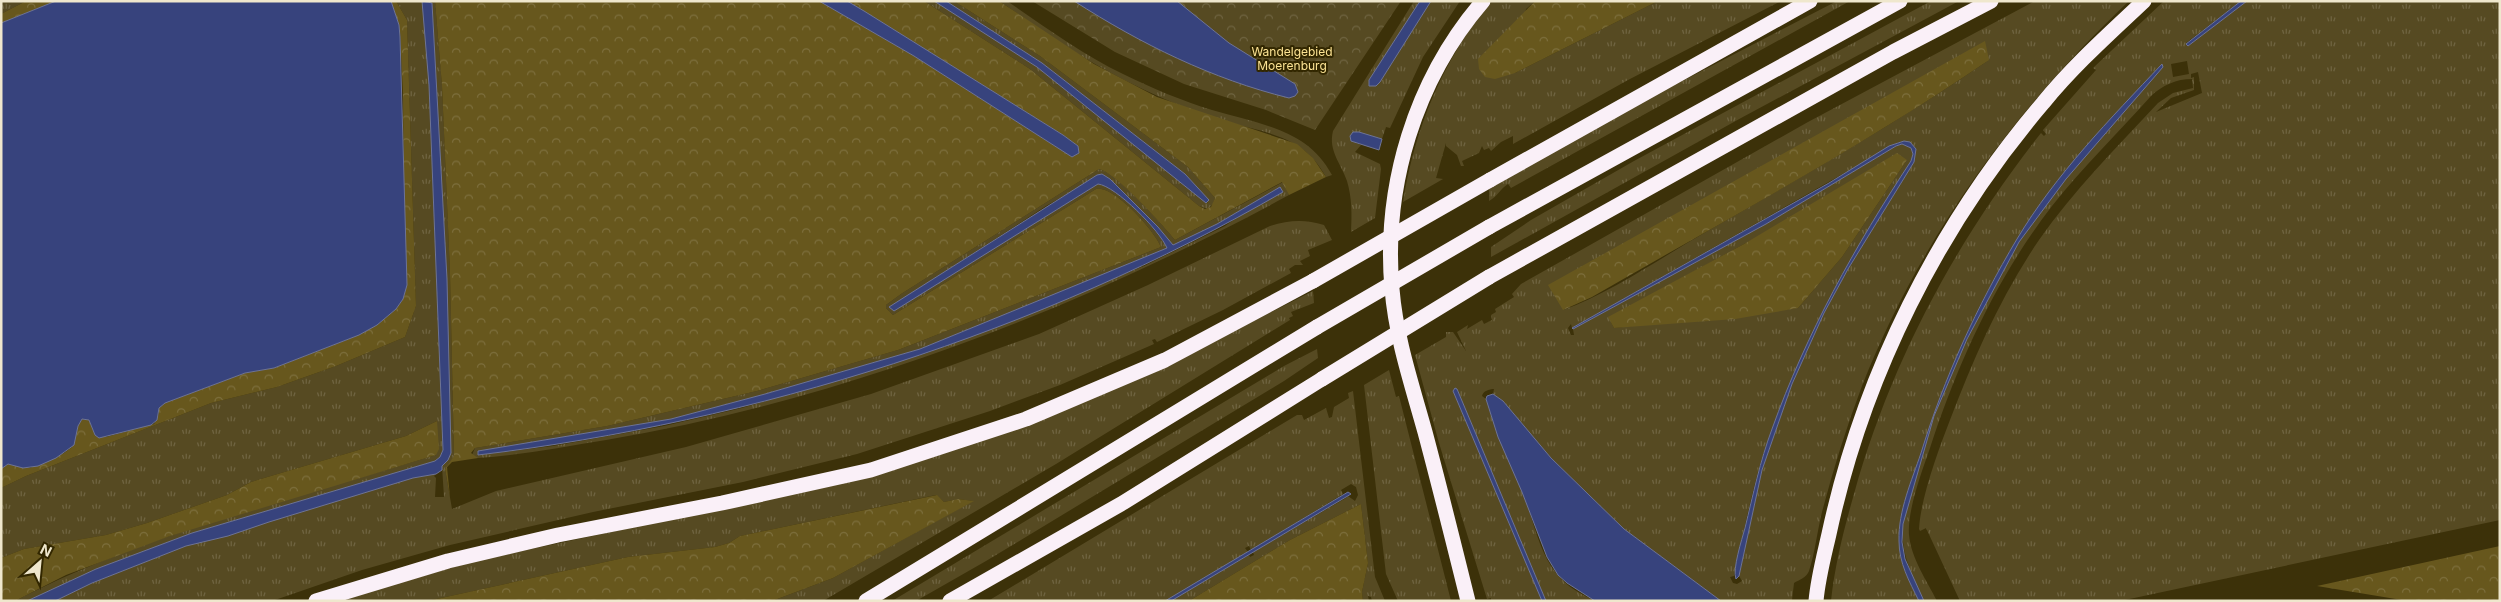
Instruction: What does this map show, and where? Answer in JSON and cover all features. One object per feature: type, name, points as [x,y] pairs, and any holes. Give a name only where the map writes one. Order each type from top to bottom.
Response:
[{"type":"highway","points":[[1468,601],[1401,344],[1392,288],[1392,230],[1394,199],[1410,128],[1422,98],[1454,41],[1483,1]]},
{"type":"highway","points":[[316,601],[346,590],[448,561],[558,535],[722,503],[871,470],[1026,419],[1061,405],[1165,360],[1313,281],[1810,1]]},
{"type":"highway","points":[[866,601],[1317,327],[1489,227],[1900,1]]},
{"type":"highway","points":[[950,601],[1121,504],[1489,277],[1885,57],[1990,1]]},
{"type":"highway","points":[[1816,594],[1837,497],[1865,404],[1902,318],[1945,241],[1995,164],[2043,102],[2144,1]]},
{"type":"green space","points":[[1,1],[26,1],[1,14]]},
{"type":"green space","points":[[26,1],[56,1],[1,23],[1,14]]},
{"type":"green space","points":[[391,1],[396,1],[407,20],[416,306],[405,337],[336,366],[277,387],[211,403],[26,476],[1,488],[1,469],[8,464],[30,468],[64,453],[72,447],[82,419],[89,420],[95,435],[106,437],[154,424],[158,417],[159,408],[165,403],[245,373],[274,368],[354,337],[377,325],[396,309],[403,299],[407,280],[404,230],[403,95],[400,31]]},
{"type":"green space","points":[[396,1],[422,1],[424,14],[429,85],[443,450],[440,457],[435,461],[192,533],[96,569],[27,601],[15,601],[65,577],[169,536],[436,455],[437,421],[406,436],[251,482],[227,495],[147,523],[106,535],[24,549],[1,558],[1,488],[26,476],[211,403],[277,387],[336,366],[405,337],[416,306],[407,20]]},
{"type":"green space","points":[[432,1],[435,1],[442,86],[450,273],[454,457],[445,469],[452,509],[496,491],[686,447],[871,394],[1039,334],[1148,285],[1270,226],[1297,221],[1317,223],[1324,225],[1332,240],[1308,250],[1310,256],[1300,261],[1303,265],[1295,265],[1289,269],[1291,273],[1223,310],[1157,342],[1155,339],[1152,340],[1154,344],[1060,385],[990,411],[857,454],[743,482],[593,512],[450,545],[362,570],[272,601],[55,601],[92,583],[186,546],[413,478],[436,474],[434,476],[436,478],[435,497],[444,497],[442,466],[448,460],[447,279]]},
{"type":"green space","points":[[435,1],[819,1],[914,56],[1072,157],[1078,146],[1063,135],[847,1],[924,1],[1030,69],[1199,206],[1205,209],[1211,207],[1215,198],[1188,167],[1040,56],[954,1],[999,1],[1094,64],[1157,97],[1297,144],[1313,158],[1326,177],[1289,195],[1282,182],[1175,240],[1127,189],[1116,179],[1099,169],[901,294],[886,305],[886,308],[893,315],[1096,189],[1113,194],[1123,201],[1143,221],[1161,247],[898,350],[757,391],[607,426],[475,448],[471,453],[478,458],[452,462],[447,467],[450,497],[445,469],[454,456],[450,273],[442,86]]},
{"type":"green space","points":[[924,1],[934,1],[946,8],[1037,67],[1207,203],[1209,200],[1185,174],[1042,63],[946,1],[954,1],[1040,56],[1188,167],[1215,198],[1213,204],[1208,209],[1199,206],[1030,69]]},
{"type":"green space","points":[[999,1],[1007,1],[1078,49],[1134,79],[1190,103],[1264,124],[1295,137],[1322,159],[1332,175],[1326,177],[1307,152],[1282,138],[1190,109],[1126,81],[1070,49]]},
{"type":"green space","name":"Wandelgebied Moerenburg","points":[[1032,1],[1401,1],[1315,130],[1266,110],[1184,84],[1115,52]]},
{"type":"green space","points":[[1414,1],[1420,1],[1369,80],[1380,82],[1431,1],[1460,1],[1423,57],[1390,128],[1386,127],[1382,139],[1377,137],[1356,143],[1361,145],[1355,152],[1380,164],[1381,169],[1375,218],[1351,232],[1350,194],[1347,181],[1332,145],[1333,131]]},
{"type":"green space","points":[[1491,1],[1535,1],[1526,9],[1515,73],[1658,1],[1781,1],[1628,80],[1513,144],[1513,136],[1501,142],[1491,151],[1489,148],[1484,150],[1482,146],[1479,153],[1462,161],[1464,166],[1461,166],[1457,155],[1446,146],[1446,143],[1436,178],[1443,179],[1403,202],[1415,147],[1434,95],[1459,47]]},
{"type":"green space","points":[[1535,1],[1658,1],[1515,73],[1495,79],[1485,77],[1479,69],[1478,59]]},
{"type":"green space","points":[[1837,1],[1850,1],[1511,188],[1508,184],[1489,201],[1489,189],[1611,118]]},
{"type":"green space","points":[[1931,1],[1959,1],[1741,118],[1491,257],[1491,247],[1531,220],[1634,161]]},
{"type":"green space","points":[[2035,1],[2129,1],[2047,86],[2009,132],[1974,179],[1912,279],[1885,331],[1862,386],[1831,480],[1809,571],[1805,577],[1794,583],[1792,600],[1721,601],[1624,529],[1551,458],[1503,401],[1493,394],[1494,389],[1488,390],[1482,396],[1486,399],[1498,435],[1551,566],[1565,583],[1595,601],[1546,601],[1457,389],[1453,391],[1542,601],[1491,601],[1491,598],[1487,599],[1439,443],[1415,355],[1446,337],[1446,332],[1453,332],[1466,351],[1457,332],[1468,325],[1467,329],[1482,320],[1484,324],[1492,320],[1491,315],[1496,312],[1495,309],[1514,297],[1512,294],[1521,284],[1808,122]],"holes":[[[1989,60],[1814,170],[1636,274],[1581,303],[1563,310]],[[1899,142],[1913,145],[1914,162],[1848,269],[1824,313],[1792,384],[1762,470],[1739,576],[1742,581],[1737,584],[1733,583],[1730,577],[1734,576],[1750,502],[1772,429],[1817,325],[1852,258],[1911,161],[1913,154],[1911,148],[1902,144],[1896,146],[1766,224],[1573,329],[1574,335],[1571,335],[1568,328],[1571,324],[1572,328]],[[1907,160],[1842,257],[1798,308],[1614,328],[1609,318],[1744,244]]]},
{"type":"green space","points":[[2164,1],[2241,1],[2186,43],[2188,46],[2247,1],[2500,1],[2500,520],[2120,601],[1960,601],[1926,528],[1920,531],[1919,529],[1920,516],[1931,474],[1945,432],[1969,373],[1989,327],[2012,283],[2052,222],[2096,169],[2158,103],[2173,93],[2193,88],[2192,79],[2186,79],[2170,83],[2151,96],[2052,206],[2014,262],[1966,352],[1919,479],[1910,515],[1910,544],[1920,569],[1937,601],[1924,601],[1911,573],[1903,545],[1903,524],[1920,457],[1902,513],[1899,532],[1899,549],[1905,572],[1919,601],[1831,601],[1840,547],[1854,494],[1869,445],[1907,350],[1954,260],[1981,216],[2041,133],[2044,136],[2046,134],[2043,130],[2096,70],[2093,68]],"holes":[[[2187,61],[2189,74],[2173,77],[2171,64]],[[2163,67],[2087,152],[2034,219],[2019,242],[1982,307],[1965,342],[1949,378],[1924,447],[1943,390],[1976,315],[2015,242],[2063,175]],[[2198,72],[2202,93],[2156,112],[2171,98],[2194,90],[2194,77],[2191,78],[2191,74]]]},
{"type":"green space","points":[[1985,41],[1989,60],[1941,92],[1843,153],[1592,297],[1563,310],[1548,285]]},
{"type":"green space","points":[[1897,153],[1907,160],[1842,257],[1798,308],[1735,319],[1614,328],[1608,317],[1744,244]]},
{"type":"green space","points":[[1099,169],[1107,172],[1127,189],[1175,240],[1283,182],[1289,195],[1208,237],[1042,313],[957,346],[871,375],[783,401],[695,422],[606,440],[494,457],[478,458],[472,455],[475,448],[607,426],[757,391],[898,350],[1161,247],[1143,221],[1123,201],[1104,190],[1096,189],[893,315],[886,308],[886,305]],"holes":[[[1102,174],[1110,179],[1158,227],[1173,246],[1217,224],[1280,187],[1225,226],[1144,266],[927,353],[742,408],[664,426],[553,446],[478,455],[478,451],[671,419],[920,349],[1168,248],[1136,210],[1116,192],[1098,184],[894,310],[890,307],[1046,206]]]},
{"type":"green space","points":[[1313,291],[1314,303],[1291,312],[1293,316],[1289,318],[1290,320],[1056,464],[823,601],[772,601],[833,578],[973,501],[958,499],[944,502],[936,495],[740,536],[729,543],[715,547],[628,557],[432,600],[338,601],[471,562],[836,484],[908,465],[1254,321]]},
{"type":"green space","points":[[1317,349],[1318,358],[1284,381],[986,561],[916,601],[892,601],[1284,366]]},
{"type":"green space","points":[[1389,370],[1396,397],[1399,396],[1451,601],[1398,601],[1386,574],[1364,385]]},
{"type":"green space","points":[[1353,391],[1375,577],[1385,601],[1372,601],[1371,597],[1368,596],[1369,601],[1363,601],[1362,592],[1368,563],[1361,504],[1290,540],[1189,601],[1171,601],[1249,555],[1250,557],[1254,555],[1253,552],[1348,496],[1355,501],[1358,495],[1356,487],[1351,484],[1341,490],[1343,494],[1251,550],[1249,546],[1245,548],[1248,552],[1165,601],[988,601],[1297,415],[1302,415],[1304,420],[1326,408],[1329,418],[1332,417],[1334,407],[1349,398],[1348,393]]},
{"type":"green space","points":[[437,421],[439,449],[436,455],[170,536],[66,575],[15,601],[1,601],[1,558],[24,549],[106,535],[147,523],[227,495],[251,482],[406,436]]},
{"type":"green space","points":[[937,495],[944,502],[958,499],[974,501],[833,578],[772,601],[408,601],[432,600],[628,557],[715,547],[729,543],[740,536]]},
{"type":"green space","points":[[1361,504],[1368,563],[1362,592],[1363,601],[1189,601],[1290,540]]},
{"type":"green space","points":[[2500,546],[2500,601],[2408,601],[2317,586]]},
{"type":"water","points":[[56,1],[391,1],[399,25],[400,37],[407,285],[403,299],[396,309],[377,325],[359,335],[274,368],[245,373],[165,403],[159,408],[157,420],[151,425],[99,438],[95,435],[89,420],[82,419],[78,426],[74,445],[56,458],[38,466],[23,468],[8,464],[1,469],[1,23]]},
{"type":"water","points":[[422,1],[432,3],[447,279],[451,453],[448,460],[442,466],[442,470],[436,474],[413,478],[228,536],[186,546],[92,583],[55,601],[27,601],[96,569],[192,533],[435,461],[440,457],[443,450],[429,85]]},
{"type":"water","points":[[819,1],[847,1],[1063,135],[1078,146],[1079,153],[1072,157],[914,56]]},
{"type":"water","points":[[934,1],[946,1],[1042,63],[1185,174],[1209,200],[1206,203],[1037,67]]},
{"type":"water","points":[[1074,1],[1177,1],[1229,43],[1295,84],[1298,92],[1295,96],[1289,98],[1232,81],[1151,46]]},
{"type":"water","points":[[1420,1],[1431,1],[1380,82],[1376,86],[1369,86],[1369,80]]},
{"type":"water","points":[[2241,1],[2247,1],[2188,46],[2186,44]]},
{"type":"water","points":[[2162,64],[2163,67],[2066,179],[2019,242],[1967,339],[1934,416],[1903,524],[1902,542],[1905,559],[1924,601],[1919,601],[1905,572],[1899,549],[1901,518],[1906,496],[1940,397],[1975,316],[2002,264],[2032,215],[2049,192],[2085,148]]},
{"type":"water","points":[[1353,132],[1382,139],[1379,150],[1351,141],[1350,136]]},
{"type":"water","points":[[1904,141],[1910,142],[1916,149],[1914,162],[1848,269],[1824,313],[1792,384],[1762,470],[1739,576],[1736,579],[1735,569],[1738,554],[1760,466],[1785,394],[1833,291],[1870,225],[1911,161],[1913,154],[1911,148],[1902,144],[1896,146],[1766,224],[1572,328],[1829,183],[1889,146]]},
{"type":"water","points":[[1102,174],[1110,179],[1158,227],[1173,245],[1217,224],[1280,187],[1283,192],[1190,242],[1094,288],[995,328],[894,364],[791,394],[687,420],[582,440],[478,455],[478,451],[671,419],[920,349],[1167,248],[1156,231],[1137,210],[1115,192],[1098,184],[894,311],[889,307],[1097,175]]},
{"type":"water","points":[[1455,388],[1546,601],[1542,601],[1453,391]]},
{"type":"water","points":[[1493,394],[1503,401],[1551,458],[1624,529],[1721,601],[1595,601],[1558,575],[1547,557],[1498,437],[1486,399],[1487,396]]},
{"type":"water","points":[[1348,492],[1351,494],[1171,601],[1165,601]]}]
